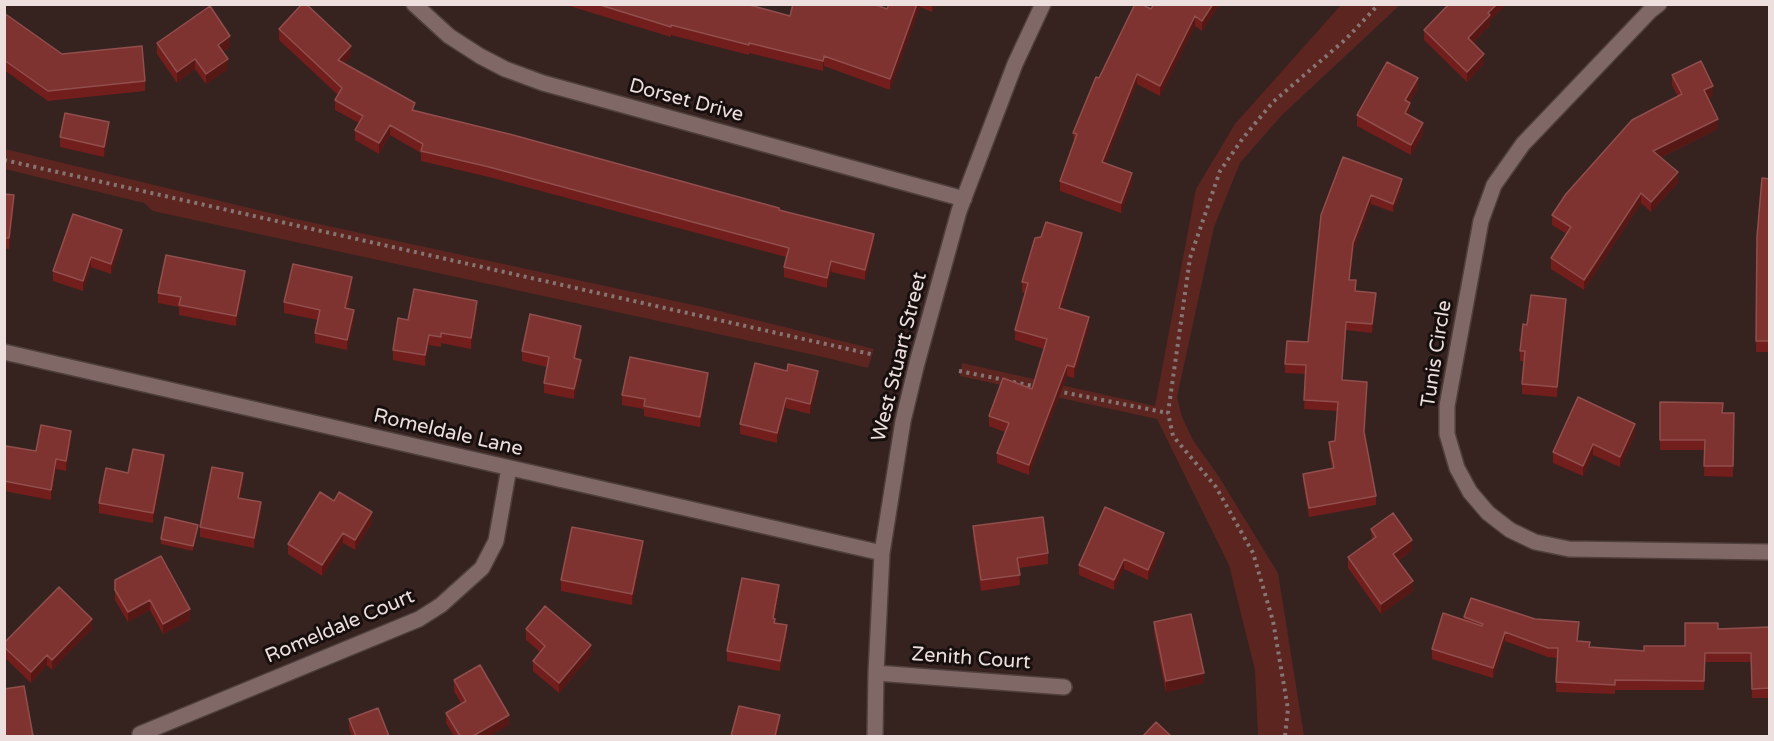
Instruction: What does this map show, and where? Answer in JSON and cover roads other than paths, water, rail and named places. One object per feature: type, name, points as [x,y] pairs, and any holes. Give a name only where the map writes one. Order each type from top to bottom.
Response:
[{"type":"street","name":"Dorset Drive","points":[[414,4],[449,36],[480,57],[543,83],[964,199]]},
{"type":"street","name":"West Stuart Street","points":[[875,736],[882,553],[906,409],[964,199],[1016,64],[1043,4]]},
{"type":"street","name":"Tunis Circle","points":[[1659,4],[1523,144],[1494,185],[1481,221],[1447,406],[1447,434],[1457,468],[1470,492],[1488,513],[1510,530],[1535,542],[1569,549],[1770,552]]},
{"type":"street","name":"Romeldale Lane","points":[[4,352],[882,553]]},
{"type":"street","name":"Romeldale Court","points":[[140,734],[419,619],[441,605],[482,568],[496,541],[509,468]]},
{"type":"street","name":"Zenith Court","points":[[876,673],[1064,687]]}]
